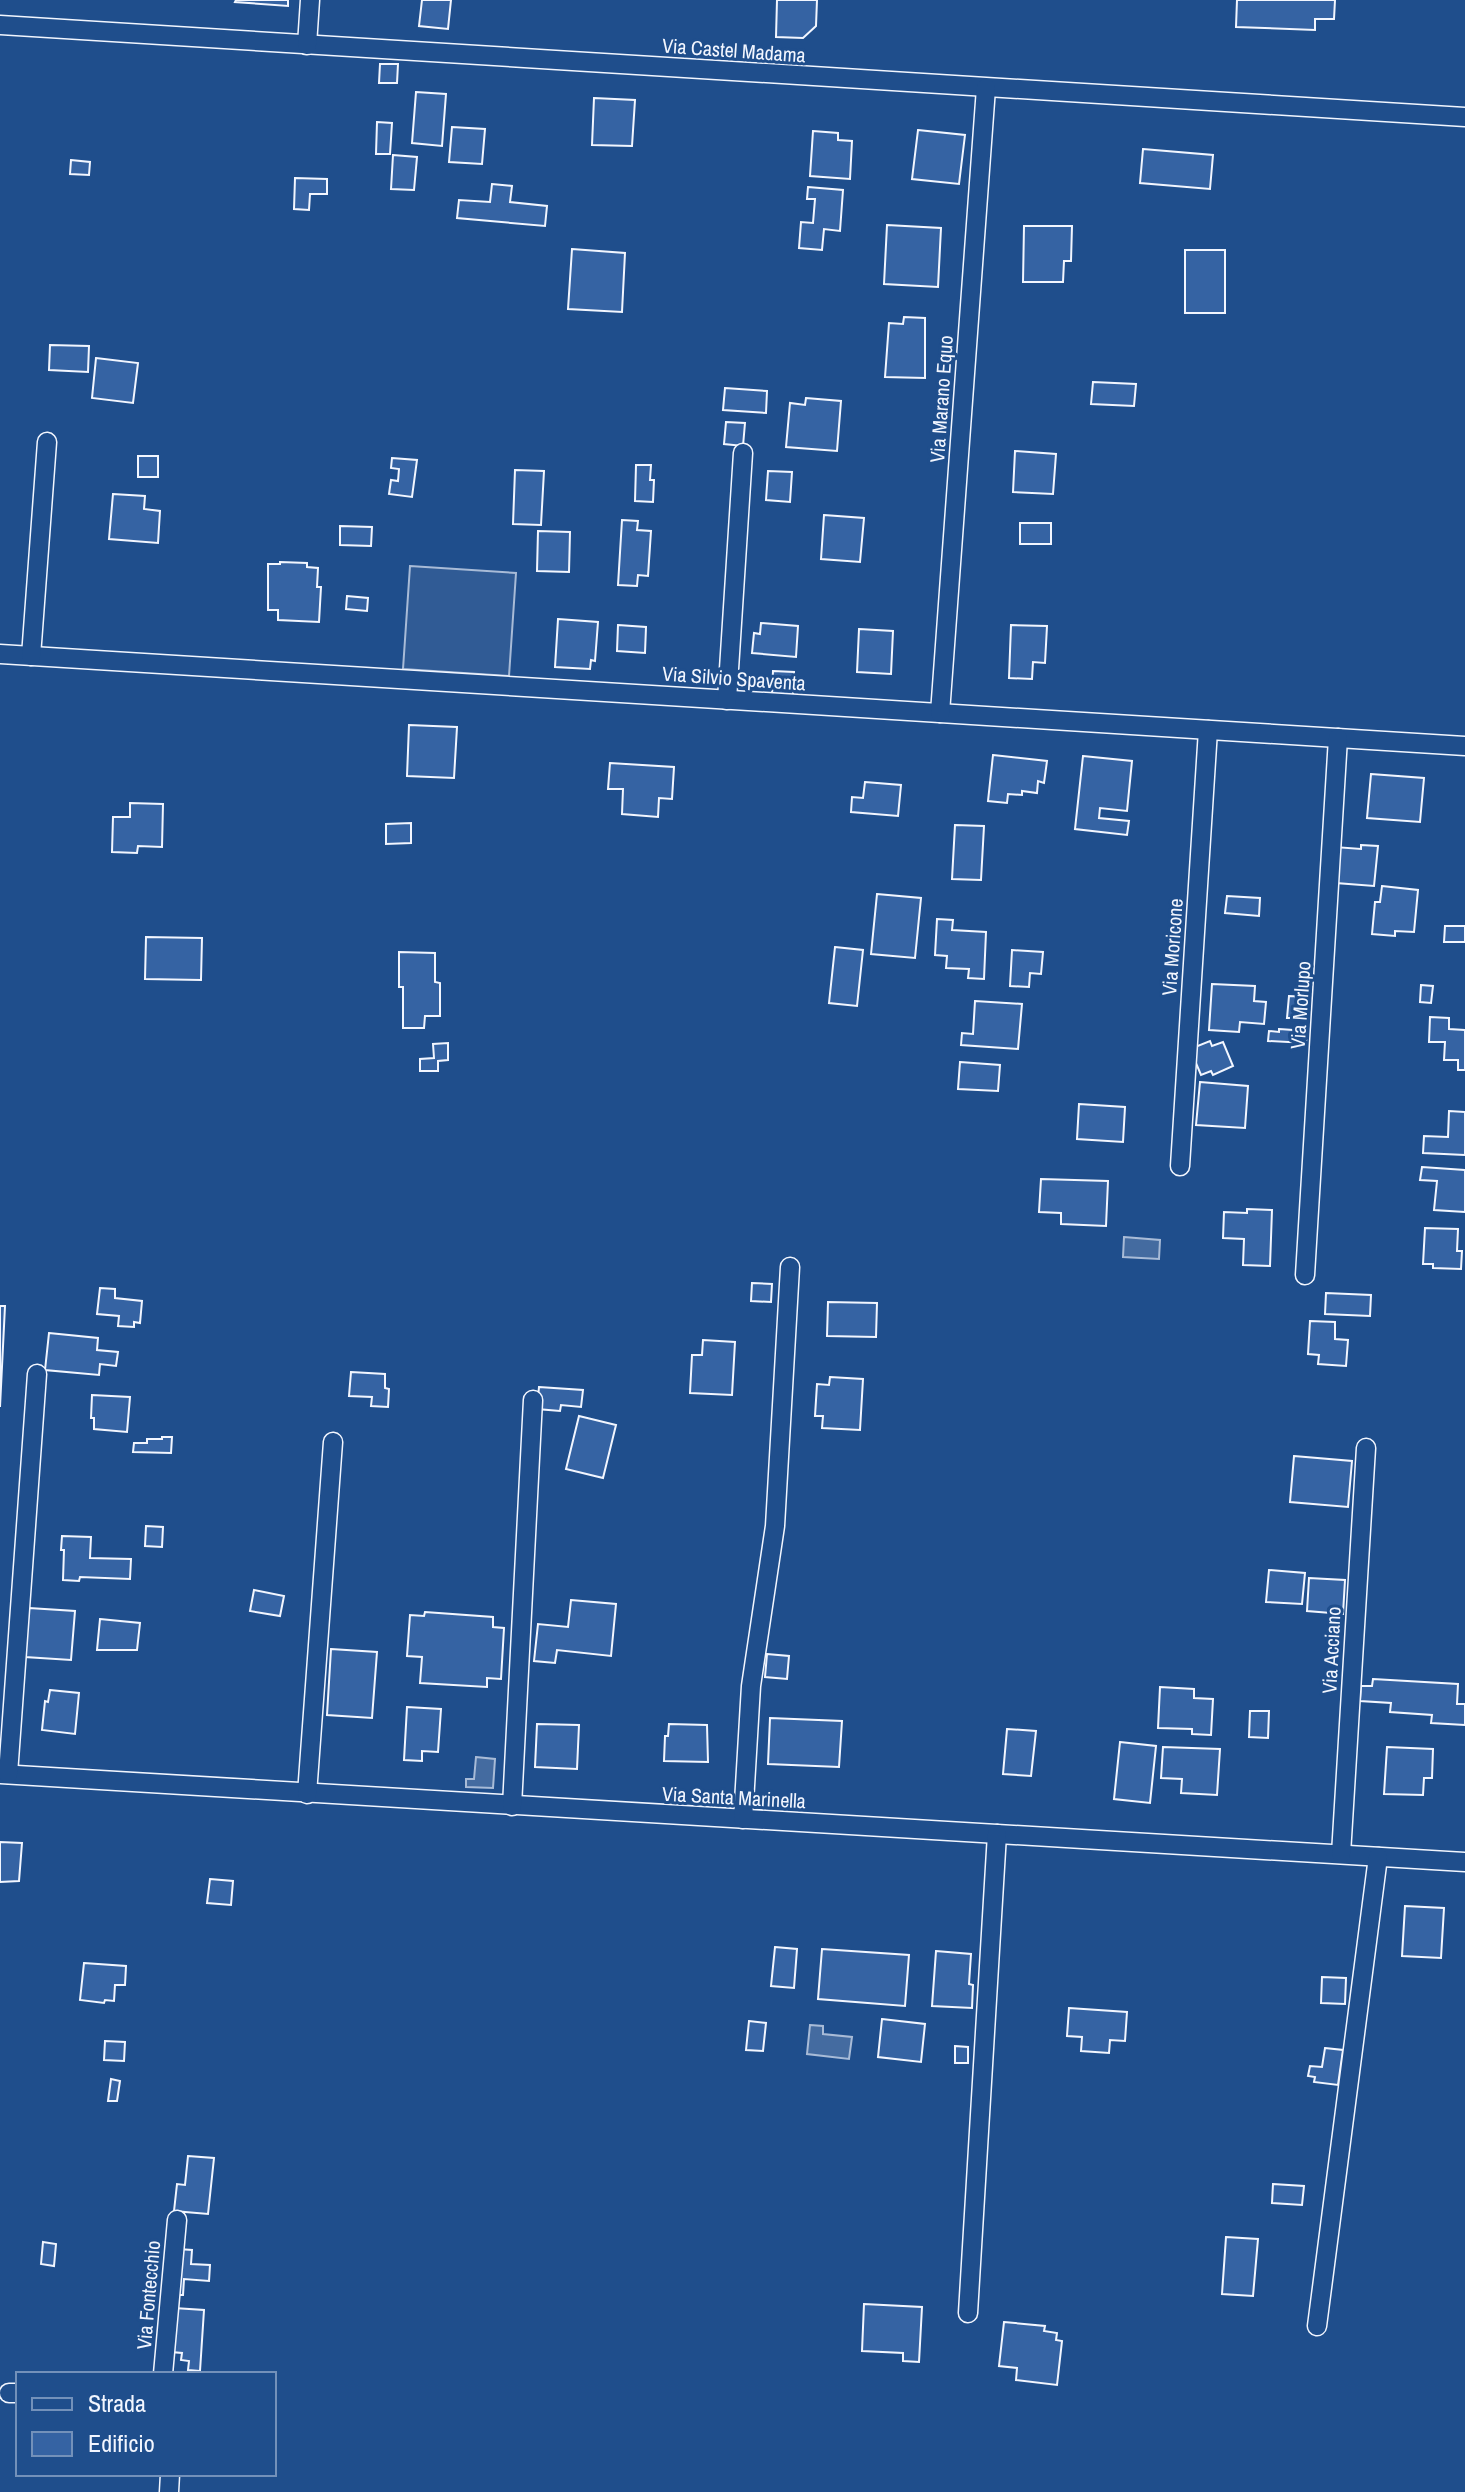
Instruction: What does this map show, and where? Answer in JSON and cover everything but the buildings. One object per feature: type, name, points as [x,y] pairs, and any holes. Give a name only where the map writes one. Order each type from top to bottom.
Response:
[{"type":"street","points":[[307,45],[310,0]]},
{"type":"street","name":"Via Castel Madama","points":[[0,25],[1465,117]]},
{"type":"street","name":"Via Marano Equo","points":[[940,713],[986,88]]},
{"type":"street","points":[[31,656],[47,442]]},
{"type":"street","points":[[727,700],[743,453]]},
{"type":"street","name":"Via Silvio Spaventa","points":[[0,654],[1465,746]]},
{"type":"street","name":"Via Moricone","points":[[1180,1166],[1208,730]]},
{"type":"street","name":"Via Morlupo","points":[[1305,1275],[1338,738]]},
{"type":"street","points":[[743,1819],[750,1699],[774,1534],[790,1267]]},
{"type":"street","points":[[4,1774],[37,1374]]},
{"type":"street","points":[[512,1806],[533,1400]]},
{"type":"street","points":[[307,1794],[333,1442]]},
{"type":"street","name":"Via Acciano","points":[[1341,1854],[1366,1448]]},
{"type":"street","name":"Via Santa Marinella","points":[[4,1774],[1465,1862]]},
{"type":"street","points":[[968,2313],[997,1834]]},
{"type":"street","points":[[1317,2326],[1378,1857]]},
{"type":"street","name":"Via Fontecchio","points":[[163,2372],[177,2220]]},
{"type":"shaded area","points":[[410,566],[516,573],[509,676],[403,669]]},
{"type":"shaded area","points":[[1124,1237],[1160,1240],[1159,1259],[1123,1257]]},
{"type":"shaded area","points":[[476,1757],[495,1759],[493,1788],[466,1787],[466,1779],[474,1779]]},
{"type":"shaded area","points":[[810,2025],[823,2026],[823,2034],[852,2037],[849,2059],[807,2054]]}]
